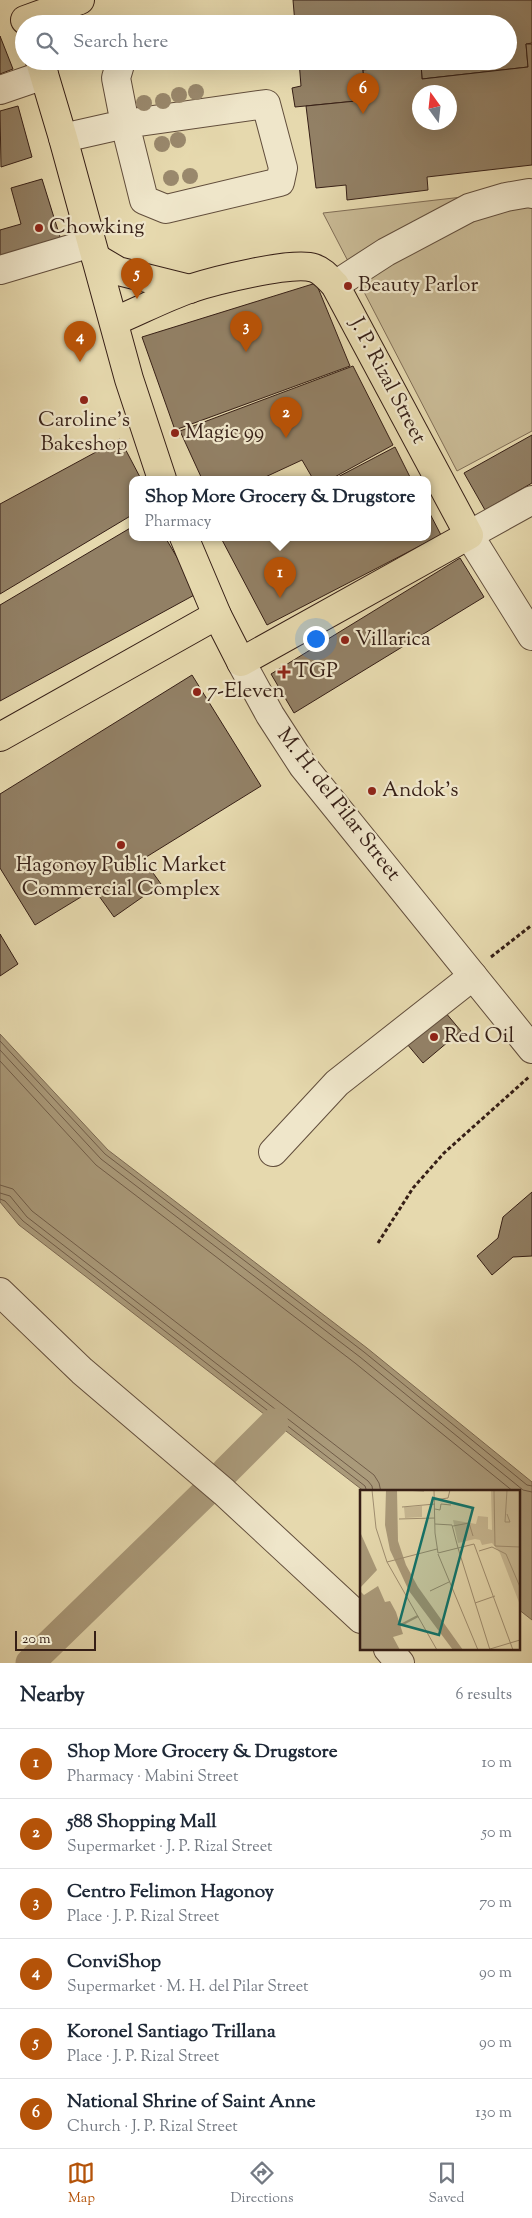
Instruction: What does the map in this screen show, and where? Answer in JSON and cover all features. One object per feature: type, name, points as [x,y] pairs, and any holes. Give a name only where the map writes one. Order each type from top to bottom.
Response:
[{"type":"main road","points":[[23,15],[80,0]]},
{"type":"main road","points":[[43,70],[64,138],[129,379],[161,476]]},
{"type":"main road","name":"J. P. Rizal Street","points":[[94,251],[118,271],[190,289]]},
{"type":"main road","name":"J. P. Rizal Street","points":[[114,321],[190,289],[278,268],[297,266],[314,268],[326,275],[335,285],[469,535]]},
{"type":"main road","points":[[241,662],[469,535]]},
{"type":"main road","name":"M. H. del Pilar Street","points":[[186,541],[217,615],[241,662]]},
{"type":"main road","points":[[0,737],[217,615]]},
{"type":"street","points":[[0,90],[38,70]]},
{"type":"street","points":[[64,138],[125,124],[266,104],[282,168],[280,182],[166,209],[144,200],[125,124],[116,78],[118,70]]},
{"type":"street","points":[[335,285],[386,252],[469,208],[506,197],[532,194]]},
{"type":"street","points":[[0,270],[94,251]]},
{"type":"street","points":[[469,535],[532,500]]},
{"type":"street","name":"J. P. Rizal Street","points":[[469,535],[532,636]]},
{"type":"street","name":"M. H. del Pilar Street","points":[[241,662],[270,715],[303,766],[532,1049]]},
{"type":"street","points":[[273,1152],[337,1083],[471,974]]},
{"type":"street","points":[[0,1292],[82,1371],[224,1492],[360,1618]]},
{"type":"street","points":[[389,1650],[400,1663]]},
{"type":"path","points":[[471,974],[532,925]]},
{"type":"path","points":[[378,1243],[413,1188],[444,1153],[532,1074]]},
{"type":"shaded area","points":[[532,189],[532,431],[457,471],[323,213]]},
{"type":"water","points":[[0,1034],[108,1150],[367,1348],[532,1482],[532,1620],[520,1611],[520,1490],[362,1490],[19,1225],[0,1202]]},
{"type":"building","points":[[293,0],[532,0],[532,43],[526,44],[528,67],[517,68],[517,15],[294,15]]},
{"type":"building","points":[[0,36],[13,69],[0,74]]},
{"type":"building","points":[[526,44],[532,44],[532,165],[427,177],[428,190],[347,200],[346,185],[316,188],[306,106],[366,100],[363,70],[421,70],[422,79],[517,70],[517,68],[528,67]]},
{"type":"building","points":[[300,70],[363,70],[366,100],[295,107],[292,88],[301,86]]},
{"type":"building","points":[[421,70],[502,70],[422,79]]},
{"type":"building","points":[[18,106],[32,157],[1,167],[0,111]]},
{"type":"building","points":[[42,179],[61,240],[0,258],[0,230],[21,224],[11,188]]},
{"type":"building","points":[[316,283],[350,366],[175,430],[142,337]]},
{"type":"building","points":[[353,366],[393,445],[336,476],[311,476],[302,460],[267,476],[201,476],[180,431]]},
{"type":"building","points":[[532,435],[532,483],[485,510],[464,473]]},
{"type":"building","points":[[120,439],[139,476],[129,476],[129,517],[0,594],[0,504]]},
{"type":"building","points":[[395,447],[410,476],[340,476]]},
{"type":"building","points":[[431,516],[441,535],[431,540]]},
{"type":"building","points":[[129,529],[129,541],[167,541],[198,593],[0,701],[0,605]]},
{"type":"building","points":[[223,541],[429,541],[267,625]]},
{"type":"building","points":[[460,558],[484,597],[294,713],[271,674]]},
{"type":"building","points":[[192,675],[261,786],[143,859],[161,884],[114,917],[94,889],[35,925],[0,868],[0,794]]},
{"type":"building","points":[[0,934],[18,964],[0,976]]},
{"type":"building","name":"Red Oil","points":[[445,1012],[461,1031],[423,1063],[407,1044]]},
{"type":"building","points":[[532,1192],[532,1256],[513,1257],[492,1275],[477,1256],[498,1238],[503,1217]]},
{"type":"waterway","points":[[226,1471],[274,1423]]},
{"type":"waterway","points":[[30,1663],[206,1492]]},
{"type":"place","name":"National Shrine of Saint Anne","points":[[363,114]]},
{"type":"place","name":"Chowking","points":[[39,228]]},
{"type":"place","name":"Beauty Parlor","points":[[348,286]]},
{"type":"place","name":"Koronel Santiago Trillana","points":[[137,299]]},
{"type":"place","name":"Centro Felimon Hagonoy","points":[[246,352]]},
{"type":"place","name":"ConviShop","points":[[80,362]]},
{"type":"place","name":"Caroline's Bakeshop","points":[[84,400]]},
{"type":"place","name":"Magic 99","points":[[175,433]]},
{"type":"place","name":"588 Shopping Mall","points":[[286,438]]},
{"type":"place","name":"Shop More Grocery & Drugstore","points":[[280,598]]},
{"type":"place","name":"Villarica","points":[[345,640]]},
{"type":"place","name":"TGP","points":[[284,672]]},
{"type":"place","name":"7-Eleven","points":[[197,692]]},
{"type":"place","name":"Andok's","points":[[372,791]]},
{"type":"place","name":"Hagonoy Public Market Commercial Complex","points":[[121,845]]},
{"type":"place","name":"Red Oil","points":[[434,1037]]}]
